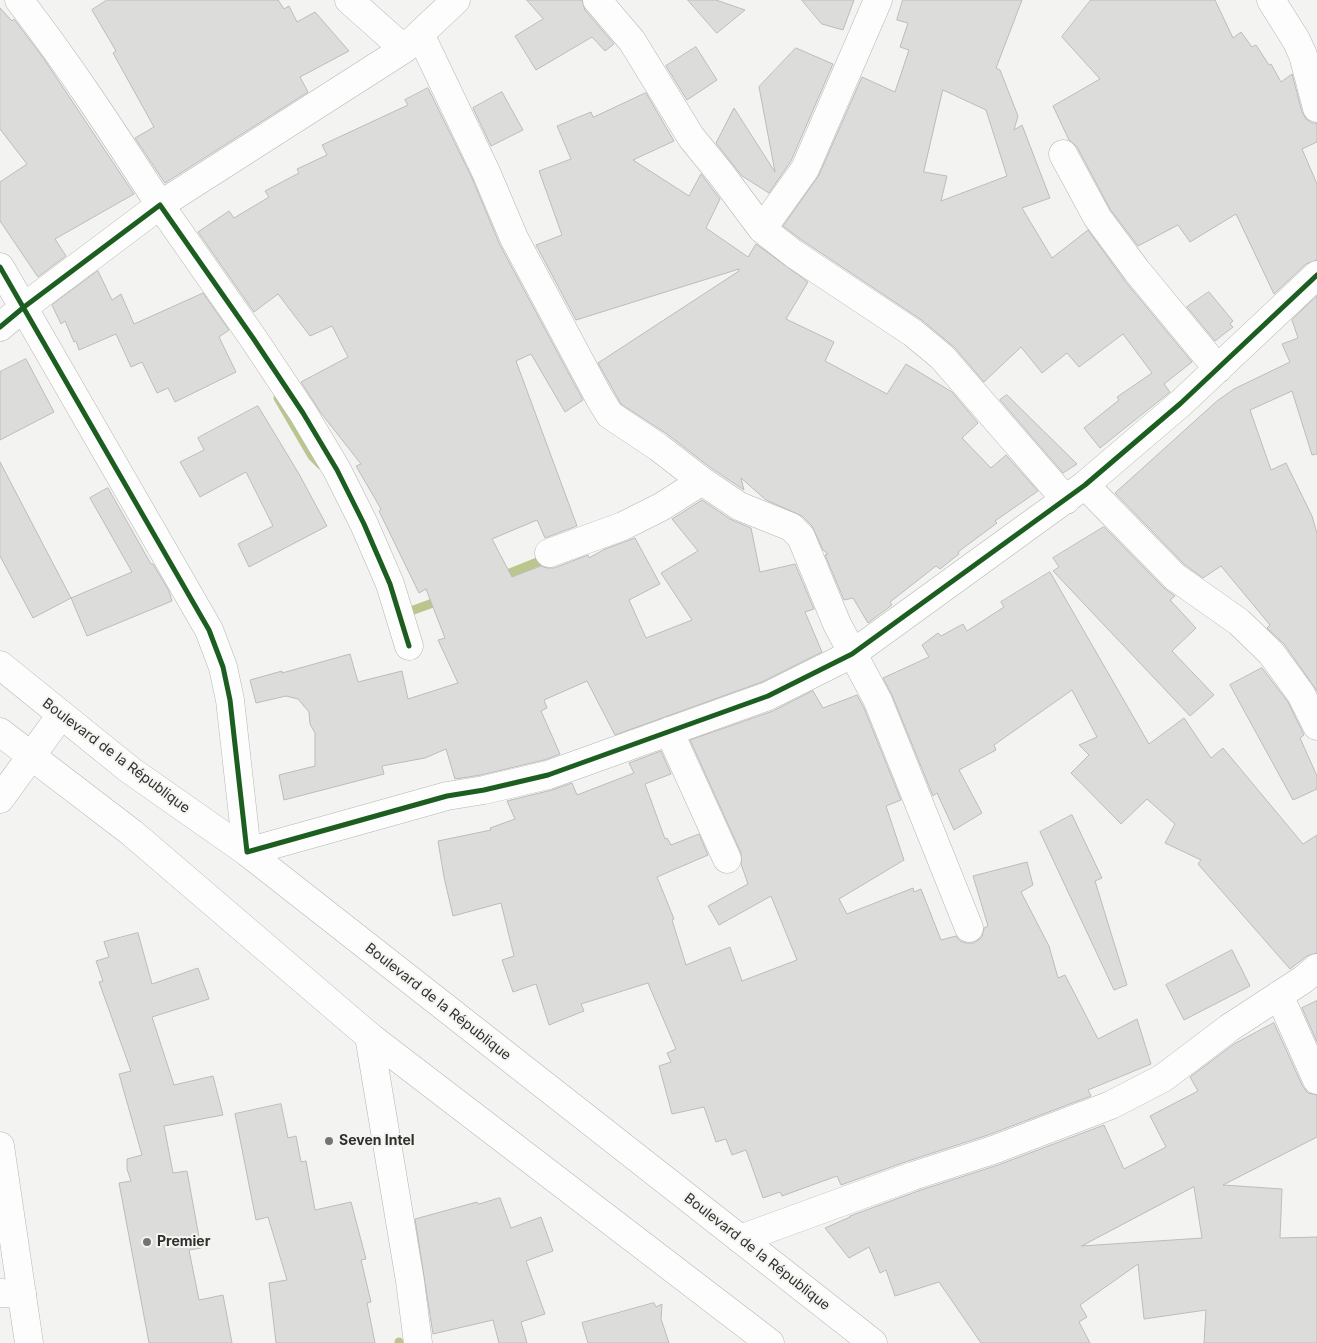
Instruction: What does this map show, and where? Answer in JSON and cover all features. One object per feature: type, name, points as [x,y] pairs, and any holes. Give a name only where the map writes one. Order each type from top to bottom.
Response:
[{"type":"street","points":[[19,0],[62,57],[160,205],[303,413],[337,470],[364,524],[390,584],[409,646]]},
{"type":"street","points":[[349,0],[412,42],[486,172],[514,238],[610,415],[658,447],[702,481],[739,506],[791,527],[801,537],[837,624],[878,702],[969,928]]},
{"type":"street","points":[[0,327],[160,205],[412,42],[456,0]]},
{"type":"street","points":[[597,0],[632,41],[691,138],[721,174],[762,229],[794,254],[914,333],[942,357],[1076,493],[1175,577],[1239,622],[1272,653],[1301,694],[1317,726]]},
{"type":"street","points":[[762,229],[805,169],[878,0]]},
{"type":"street","points":[[1272,0],[1303,55],[1317,108]]},
{"type":"street","points":[[1063,154],[1097,217],[1137,271],[1218,369]]},
{"type":"street","points":[[0,267],[209,630],[223,667],[230,700],[246,852],[447,796],[484,790],[548,775],[768,696],[852,654],[1076,493],[1181,403],[1317,275]]},
{"type":"street","points":[[549,553],[623,526],[661,507],[702,481]]},
{"type":"street","name":"Boulevard de la République","points":[[0,665],[130,770],[246,852],[873,1343]]},
{"type":"street","points":[[0,800],[61,715]]},
{"type":"street","points":[[669,730],[727,859]]},
{"type":"street","points":[[0,732],[132,833],[369,1036],[770,1343]]},
{"type":"street","points":[[740,1239],[913,1176],[993,1150],[1111,1105],[1163,1078],[1229,1028],[1317,968]]},
{"type":"street","points":[[1280,995],[1317,1080]]},
{"type":"street","points":[[369,1036],[410,1282],[418,1343]]},
{"type":"street","points":[[0,1146],[11,1294],[29,1343]]},
{"type":"building","points":[[107,0],[278,0],[284,9],[289,6],[297,22],[315,12],[349,51],[300,77],[308,92],[165,183],[135,138],[154,127],[113,53],[116,51],[92,10]]},
{"type":"building","points":[[527,0],[582,0],[585,10],[614,44],[605,51],[592,37],[536,70],[515,36],[543,19]]},
{"type":"building","points":[[688,0],[716,0],[745,10],[717,33]]},
{"type":"building","points":[[802,0],[854,0],[843,30],[822,24]]},
{"type":"building","points":[[903,0],[1022,0],[996,68],[1000,70],[1018,116],[1014,130],[1022,125],[1050,198],[1022,208],[1052,258],[1088,230],[1125,281],[1192,362],[1164,384],[1170,392],[1100,448],[1084,428],[1119,400],[1117,397],[1152,373],[1123,334],[1079,367],[1067,353],[1042,373],[1021,347],[984,382],[954,347],[923,321],[783,226],[819,175],[862,77],[895,92],[909,50],[900,47],[908,23],[897,20]],"holes":[[[943,90],[986,110],[1007,176],[941,201],[947,176],[924,172]]]},
{"type":"building","points":[[1091,0],[1215,0],[1233,38],[1241,32],[1252,47],[1256,45],[1269,65],[1271,64],[1281,82],[1292,74],[1302,112],[1306,119],[1312,123],[1317,123],[1317,142],[1302,149],[1317,184],[1317,260],[1306,264],[1274,294],[1236,214],[1190,242],[1178,225],[1138,246],[1110,209],[1077,147],[1069,140],[1053,106],[1100,79],[1062,37]]},
{"type":"building","points":[[0,8],[12,21],[14,19],[44,59],[134,194],[55,239],[66,256],[38,277],[0,221],[0,182],[27,164],[0,129]]},
{"type":"building","points":[[696,47],[717,80],[687,100],[666,66]]},
{"type":"building","points":[[796,48],[833,64],[791,161],[769,193],[742,176],[716,143],[734,108],[775,172],[759,87]]},
{"type":"building","points":[[428,88],[472,178],[500,245],[583,400],[565,412],[531,354],[516,361],[577,526],[545,538],[537,520],[492,539],[512,577],[541,566],[554,568],[588,555],[589,558],[605,549],[635,538],[660,584],[629,600],[646,638],[692,620],[661,573],[698,551],[672,519],[702,500],[730,519],[751,528],[760,572],[795,564],[814,609],[805,612],[822,652],[762,682],[615,735],[587,681],[544,700],[547,708],[541,711],[560,754],[544,760],[481,775],[455,779],[446,749],[425,758],[382,766],[384,774],[284,800],[279,775],[315,766],[315,733],[310,724],[309,712],[298,699],[286,696],[256,703],[250,680],[350,654],[358,682],[402,671],[408,699],[458,683],[438,640],[445,638],[426,589],[419,593],[379,511],[381,509],[356,466],[361,464],[321,413],[301,382],[348,357],[332,326],[310,336],[278,294],[254,312],[198,232],[229,211],[234,218],[269,197],[265,191],[299,173],[297,169],[327,155],[322,145],[408,105],[405,100]]},
{"type":"building","points":[[502,92],[523,130],[491,146],[473,108]]},
{"type":"building","points":[[646,93],[674,141],[633,160],[689,196],[701,174],[720,199],[706,228],[748,257],[756,244],[808,282],[786,319],[834,342],[825,361],[887,394],[906,364],[952,392],[978,423],[962,438],[991,468],[1006,455],[1038,491],[995,521],[997,523],[958,552],[959,554],[940,569],[936,566],[890,602],[892,605],[868,623],[853,598],[844,600],[825,555],[828,554],[823,550],[812,526],[802,516],[766,500],[741,478],[744,490],[711,468],[667,434],[621,404],[598,363],[739,271],[739,269],[576,320],[536,245],[562,235],[539,171],[571,159],[557,126],[591,112],[593,117]]},
{"type":"building","points":[[98,271],[112,300],[121,294],[134,324],[203,293],[229,330],[219,337],[236,372],[175,402],[168,388],[157,393],[142,362],[131,367],[116,334],[79,350],[65,321],[61,324],[52,305]]},
{"type":"building","points":[[1209,292],[1233,321],[1230,324],[1233,327],[1215,341],[1187,307]]},
{"type":"building","points":[[1317,296],[1317,454],[1312,455],[1292,391],[1250,410],[1271,470],[1286,463],[1312,516],[1317,533],[1317,691],[1284,644],[1267,628],[1270,625],[1221,566],[1203,578],[1185,565],[1115,493],[1217,401],[1234,389],[1290,362],[1282,344],[1298,338],[1292,320]]},
{"type":"building","points":[[26,359],[54,412],[0,440],[0,372]]},
{"type":"building","points":[[1007,395],[1077,464],[1063,473],[1000,400]]},
{"type":"building","points":[[258,406],[299,474],[327,526],[249,567],[238,544],[273,526],[246,472],[200,497],[180,462],[204,450],[198,438]]},
{"type":"building","points":[[0,462],[71,598],[33,618],[0,556]]},
{"type":"building","points":[[108,488],[151,564],[153,564],[169,591],[172,601],[87,636],[71,598],[132,572],[90,498]]},
{"type":"building","points":[[1104,527],[1164,588],[1175,596],[1170,600],[1196,628],[1172,651],[1214,695],[1190,716],[1053,571],[1059,567],[1053,558]]},
{"type":"building","points":[[1050,572],[1149,744],[1184,718],[1211,758],[1223,748],[1303,844],[1317,835],[1317,953],[1307,956],[1290,969],[1198,864],[1201,860],[1165,843],[1175,824],[1147,799],[1121,824],[1071,773],[1089,755],[1079,745],[1097,737],[1072,690],[994,745],[996,750],[959,770],[982,813],[954,830],[937,793],[933,796],[892,695],[883,678],[929,657],[922,645],[938,633],[941,636],[963,624],[967,631],[1004,607],[1001,602]]},
{"type":"building","points":[[1262,668],[1288,702],[1304,735],[1300,738],[1317,776],[1317,789],[1293,800],[1230,685]]},
{"type":"building","points":[[813,691],[823,708],[857,695],[901,800],[886,806],[904,860],[839,899],[847,914],[913,888],[914,892],[921,889],[941,940],[956,936],[960,941],[974,943],[982,937],[984,928],[988,926],[973,876],[1027,862],[1033,885],[1021,892],[1049,946],[1058,978],[1065,975],[1098,1039],[1137,1019],[1151,1064],[1088,1090],[1091,1096],[988,1135],[841,1185],[837,1176],[782,1196],[780,1192],[763,1198],[746,1150],[732,1155],[726,1139],[716,1142],[704,1107],[672,1114],[659,1066],[671,1062],[667,1053],[676,1049],[648,983],[581,1004],[584,1011],[549,1025],[536,984],[513,992],[502,960],[514,956],[501,903],[453,916],[438,841],[491,830],[490,828],[515,819],[507,801],[572,783],[577,795],[634,773],[629,763],[661,751],[671,774],[645,784],[665,839],[667,838],[671,845],[699,834],[708,855],[657,877],[674,919],[672,920],[686,965],[730,947],[742,981],[797,960],[771,896],[719,925],[708,906],[748,884],[741,864],[741,853],[690,740],[773,711]]},
{"type":"building","points":[[1072,815],[1102,878],[1095,881],[1127,985],[1114,990],[1040,832]]},
{"type":"building","points":[[138,933],[152,984],[198,968],[209,999],[152,1017],[174,1085],[213,1076],[223,1115],[164,1126],[173,1173],[187,1171],[201,1248],[189,1250],[199,1300],[223,1295],[232,1343],[149,1343],[119,1183],[131,1181],[127,1169],[127,1159],[142,1155],[119,1074],[131,1071],[99,982],[103,981],[96,961],[109,957],[104,942]]},
{"type":"building","points":[[1232,950],[1250,986],[1184,1020],[1166,985]]},
{"type":"building","points":[[1317,1001],[1317,1042],[1302,1008]]},
{"type":"building","points":[[1274,1023],[1303,1087],[1308,1093],[1317,1095],[1317,1137],[1223,1185],[1282,1189],[1280,1238],[1317,1237],[1317,1343],[1204,1343],[1206,1310],[1144,1319],[1138,1264],[1080,1305],[1087,1317],[1079,1322],[1090,1343],[981,1343],[939,1282],[895,1296],[886,1270],[880,1273],[869,1247],[849,1258],[825,1228],[850,1216],[998,1165],[1104,1125],[1124,1169],[1166,1147],[1150,1116],[1198,1091],[1190,1077],[1234,1044]],"holes":[[[1194,1187],[1202,1238],[1082,1246]]]},
{"type":"building","points":[[281,1104],[288,1138],[296,1136],[301,1162],[306,1161],[315,1210],[351,1202],[366,1259],[361,1260],[371,1302],[367,1303],[375,1343],[276,1343],[269,1283],[287,1280],[268,1217],[256,1220],[235,1114]]},
{"type":"building","points":[[500,1198],[511,1228],[541,1217],[553,1251],[526,1261],[545,1314],[521,1322],[527,1343],[499,1343],[493,1320],[433,1334],[415,1219],[477,1202],[478,1204]]},
{"type":"building","points":[[654,1303],[656,1307],[662,1304],[661,1319],[669,1343],[588,1343],[582,1323]]},
{"type":"waterway","points":[[278,398],[312,456],[321,465]]},
{"type":"waterway","points":[[500,577],[550,557]]},
{"type":"waterway","points":[[408,612],[441,600]]},
{"type":"cycle path","points":[[0,327],[160,205],[253,338],[303,413],[337,470],[364,524],[390,584],[409,646]]},
{"type":"cycle path","points":[[0,267],[209,630],[223,667],[230,700],[247,852],[447,796],[484,790],[548,775],[768,696],[852,654],[1085,485],[1181,403],[1317,275]]},
{"type":"place","name":"Seven Intel","points":[[329,1141]]},
{"type":"place","name":"Premier","points":[[147,1242]]}]
